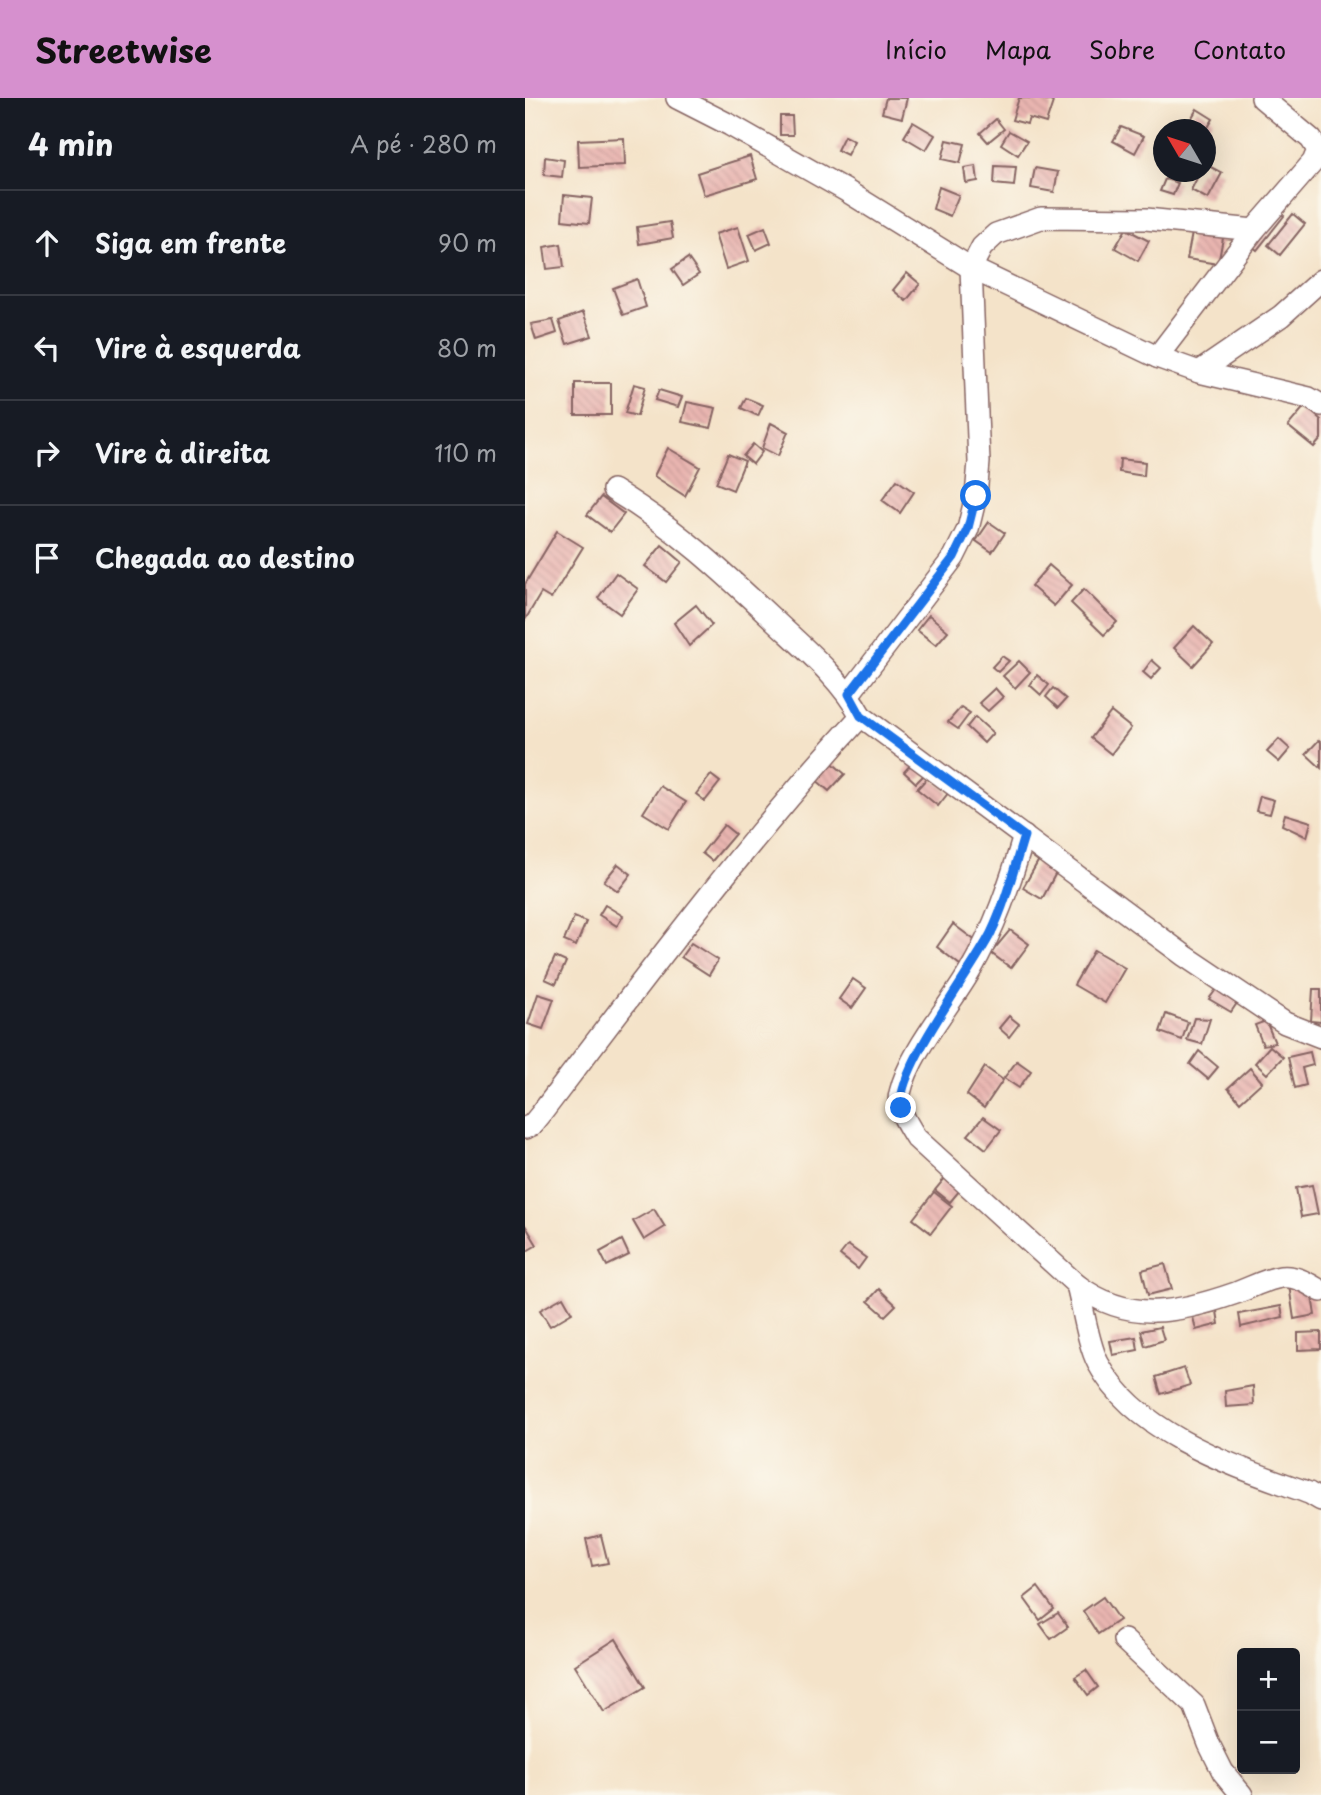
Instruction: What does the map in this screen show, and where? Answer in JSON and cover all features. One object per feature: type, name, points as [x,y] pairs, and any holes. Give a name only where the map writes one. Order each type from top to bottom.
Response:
[{"type":"street","points":[[677,98],[845,190],[971,268],[1157,357],[1199,372],[1309,398],[1321,405]]},
{"type":"street","points":[[1157,357],[1254,230],[1313,162],[1318,150],[1311,139],[1262,98]]},
{"type":"street","points":[[849,694],[954,557],[968,528],[976,496],[979,462],[971,268],[982,247],[996,234],[1041,218],[1146,219],[1254,230]]},
{"type":"street","points":[[1199,372],[1281,316],[1321,280]]},
{"type":"street","points":[[613,490],[654,515],[700,551],[849,694],[861,716],[1185,956],[1285,1023],[1321,1037]]},
{"type":"street","points":[[525,1128],[532,1125],[541,1114],[673,939],[810,771],[861,716]]},
{"type":"street","points":[[1024,836],[1008,891],[991,931],[969,972],[914,1059],[899,1095],[901,1108],[916,1138],[1077,1285],[1097,1300],[1140,1310],[1173,1311],[1204,1304],[1281,1277],[1298,1278],[1321,1292]]},
{"type":"street","points":[[1077,1285],[1097,1361],[1111,1385],[1131,1406],[1178,1439],[1228,1465],[1309,1493],[1321,1500]]},
{"type":"street","points":[[1124,1640],[1195,1705],[1209,1744],[1223,1772],[1242,1795]]},
{"type":"building","points":[[886,98],[907,98],[902,118],[882,113]]},
{"type":"building","points":[[1019,98],[1041,98],[1053,102],[1046,123],[1029,118],[1027,124],[1012,120]]},
{"type":"building","points":[[1197,109],[1213,119],[1191,119]]},
{"type":"building","points":[[780,116],[792,116],[793,135],[780,135]]},
{"type":"building","points":[[996,119],[1004,129],[988,142],[980,133]]},
{"type":"building","points":[[913,122],[935,135],[926,150],[904,137]]},
{"type":"building","points":[[1121,127],[1144,136],[1135,153],[1113,141]]},
{"type":"building","points":[[1009,131],[1027,141],[1018,155],[1001,144]]},
{"type":"building","points":[[844,136],[854,141],[847,155],[837,150]]},
{"type":"building","points":[[624,138],[625,165],[579,167],[578,140]]},
{"type":"building","points":[[947,140],[965,144],[960,163],[942,159]]},
{"type":"building","points":[[750,156],[757,179],[704,195],[697,173]]},
{"type":"building","points":[[545,157],[564,160],[562,177],[544,175]]},
{"type":"building","points":[[976,166],[978,181],[966,183],[964,168]]},
{"type":"building","points":[[995,166],[1016,167],[1014,186],[994,184]]},
{"type":"building","points":[[1035,168],[1058,172],[1054,192],[1031,188]]},
{"type":"building","points":[[1216,170],[1222,173],[1208,199],[1191,190],[1195,182],[1216,182]]},
{"type":"building","points":[[1164,182],[1178,183],[1173,195],[1160,191]]},
{"type":"building","points":[[939,187],[959,195],[950,216],[933,209]]},
{"type":"building","points":[[564,195],[592,198],[589,223],[562,220]]},
{"type":"building","points":[[1276,210],[1284,216],[1257,250],[1248,243]]},
{"type":"building","points":[[1293,214],[1305,224],[1280,255],[1268,245]]},
{"type":"building","points":[[670,222],[673,238],[639,244],[637,227]]},
{"type":"building","points":[[738,227],[749,261],[726,269],[715,234]]},
{"type":"building","points":[[765,227],[771,243],[756,250],[749,234]]},
{"type":"building","points":[[1193,228],[1224,233],[1218,264],[1187,259]]},
{"type":"building","points":[[1126,229],[1149,241],[1138,261],[1115,248]]},
{"type":"building","points":[[561,244],[564,267],[547,269],[544,247]]},
{"type":"building","points":[[688,258],[699,274],[683,285],[672,269]]},
{"type":"building","points":[[907,273],[920,284],[906,301],[893,290]]},
{"type":"building","points":[[637,279],[646,307],[623,315],[613,288]]},
{"type":"building","points":[[583,312],[592,336],[567,344],[559,321]]},
{"type":"building","points":[[553,320],[557,333],[536,340],[531,324]]},
{"type":"building","points":[[575,383],[611,383],[611,415],[575,415]]},
{"type":"building","points":[[634,384],[645,387],[637,416],[625,413]]},
{"type":"building","points":[[659,390],[682,397],[678,407],[655,400]]},
{"type":"building","points":[[746,398],[763,405],[758,416],[741,408]]},
{"type":"building","points":[[687,402],[716,408],[711,428],[682,422]]},
{"type":"building","points":[[1305,406],[1321,420],[1321,439],[1314,447],[1288,426]]},
{"type":"building","points":[[771,423],[788,432],[778,456],[762,448]]},
{"type":"building","points":[[753,444],[762,452],[753,464],[743,456]]},
{"type":"building","points":[[668,448],[700,467],[685,496],[654,476]]},
{"type":"building","points":[[728,454],[745,461],[733,490],[716,483]]},
{"type":"building","points":[[1120,459],[1145,462],[1144,476],[1119,472]]},
{"type":"building","points":[[897,480],[914,492],[900,513],[882,500]]},
{"type":"building","points":[[601,497],[624,514],[610,532],[587,515]]},
{"type":"building","points":[[989,522],[1005,533],[992,552],[976,541]]},
{"type":"building","points":[[557,531],[583,547],[551,599],[541,593],[525,620],[525,584]]},
{"type":"building","points":[[662,545],[682,562],[666,582],[645,566]]},
{"type":"building","points":[[1049,565],[1072,585],[1054,606],[1031,586]]},
{"type":"building","points":[[616,573],[638,589],[620,614],[598,598]]},
{"type":"building","points":[[1084,589],[1117,622],[1104,635],[1071,603]]},
{"type":"building","points":[[696,605],[712,625],[689,646],[674,623]]},
{"type":"building","points":[[929,615],[948,631],[936,645],[917,630]]},
{"type":"building","points":[[1194,626],[1213,644],[1193,666],[1174,648]]},
{"type":"building","points":[[1002,656],[1009,661],[998,672],[992,667]]},
{"type":"building","points":[[1152,660],[1161,668],[1151,679],[1143,672]]},
{"type":"building","points":[[1019,661],[1030,672],[1015,688],[1003,676]]},
{"type":"building","points":[[1037,675],[1049,685],[1041,695],[1030,685]]},
{"type":"building","points":[[995,688],[1003,697],[988,711],[979,703]]},
{"type":"building","points":[[1053,688],[1066,699],[1058,708],[1046,697]]},
{"type":"building","points":[[961,707],[970,713],[958,729],[948,722]]},
{"type":"building","points":[[1111,712],[1131,728],[1111,754],[1091,738]]},
{"type":"building","points":[[975,717],[993,733],[984,743],[967,727]]},
{"type":"building","points":[[1279,739],[1290,749],[1279,762],[1267,752]]},
{"type":"building","points":[[1319,740],[1321,742],[1321,768],[1306,754]]},
{"type":"building","points":[[830,761],[845,774],[829,791],[815,779]]},
{"type":"building","points":[[913,762],[925,774],[916,783],[904,772]]},
{"type":"building","points":[[711,775],[720,782],[705,801],[696,794]]},
{"type":"building","points":[[929,776],[949,792],[938,806],[917,789]]},
{"type":"building","points":[[660,786],[686,802],[669,829],[643,813]]},
{"type":"building","points":[[1260,796],[1274,800],[1270,814],[1256,811]]},
{"type":"building","points":[[1285,814],[1311,822],[1307,837],[1282,825]]},
{"type":"building","points":[[724,825],[735,834],[712,861],[702,853]]},
{"type":"building","points":[[1040,858],[1058,869],[1042,899],[1023,888]]},
{"type":"building","points":[[618,864],[631,874],[618,891],[604,881]]},
{"type":"building","points":[[605,905],[623,916],[617,926],[599,915]]},
{"type":"building","points":[[574,917],[586,922],[576,946],[564,941]]},
{"type":"building","points":[[953,924],[977,942],[960,965],[937,947]]},
{"type":"building","points":[[1010,930],[1029,944],[1011,968],[991,953]]},
{"type":"building","points":[[691,943],[718,960],[709,975],[681,957]]},
{"type":"building","points":[[1094,950],[1125,968],[1105,1003],[1074,985]]},
{"type":"building","points":[[555,957],[566,962],[556,984],[545,979]]},
{"type":"building","points":[[853,979],[866,988],[852,1008],[839,999]]},
{"type":"building","points":[[1218,987],[1239,1000],[1231,1012],[1209,999]]},
{"type":"building","points":[[1313,989],[1321,989],[1321,1022],[1311,1021]]},
{"type":"building","points":[[538,994],[554,999],[543,1029],[528,1024]]},
{"type":"building","points":[[1166,1014],[1188,1022],[1182,1040],[1160,1032]]},
{"type":"building","points":[[1009,1016],[1019,1024],[1009,1037],[999,1028]]},
{"type":"building","points":[[1194,1018],[1210,1019],[1202,1044],[1187,1040]]},
{"type":"building","points":[[1266,1021],[1275,1043],[1263,1045],[1255,1025]]},
{"type":"building","points":[[1270,1046],[1283,1057],[1267,1074],[1255,1063]]},
{"type":"building","points":[[1199,1051],[1218,1067],[1208,1079],[1190,1064]]},
{"type":"building","points":[[1310,1052],[1313,1065],[1302,1068],[1306,1085],[1295,1088],[1288,1057]]},
{"type":"building","points":[[1017,1061],[1031,1071],[1019,1088],[1004,1078]]},
{"type":"building","points":[[985,1067],[1003,1080],[984,1108],[967,1095]]},
{"type":"building","points":[[1250,1068],[1262,1082],[1240,1102],[1228,1088]]},
{"type":"building","points":[[983,1117],[1001,1130],[986,1149],[968,1135]]},
{"type":"building","points":[[950,1172],[965,1184],[950,1202],[935,1190]]},
{"type":"building","points":[[1312,1185],[1318,1214],[1301,1217],[1296,1188]]},
{"type":"building","points":[[934,1192],[952,1206],[931,1233],[913,1219]]},
{"type":"building","points":[[654,1209],[665,1227],[644,1240],[633,1221]]},
{"type":"building","points":[[525,1225],[537,1245],[525,1252]]},
{"type":"building","points":[[622,1240],[629,1255],[607,1266],[600,1252]]},
{"type":"building","points":[[848,1245],[866,1258],[858,1269],[840,1255]]},
{"type":"building","points":[[1165,1264],[1172,1289],[1148,1295],[1142,1270]]},
{"type":"building","points":[[1289,1285],[1311,1290],[1315,1315],[1294,1319]]},
{"type":"building","points":[[879,1289],[896,1305],[885,1316],[868,1301]]},
{"type":"building","points":[[563,1297],[572,1313],[550,1326],[540,1310]]},
{"type":"building","points":[[1281,1306],[1283,1317],[1241,1327],[1239,1314]]},
{"type":"building","points":[[1217,1311],[1219,1324],[1196,1330],[1193,1317]]},
{"type":"building","points":[[1160,1327],[1164,1340],[1145,1346],[1141,1331]]},
{"type":"building","points":[[1321,1332],[1321,1349],[1298,1350],[1298,1333]]},
{"type":"building","points":[[1136,1337],[1138,1350],[1113,1355],[1110,1341]]},
{"type":"building","points":[[1184,1368],[1190,1385],[1161,1394],[1156,1377]]},
{"type":"building","points":[[1253,1386],[1254,1405],[1226,1407],[1225,1391]]},
{"type":"building","points":[[601,1535],[608,1563],[592,1566],[586,1539]]},
{"type":"building","points":[[1038,1587],[1054,1609],[1040,1620],[1024,1598]]},
{"type":"building","points":[[1103,1597],[1119,1620],[1098,1634],[1083,1611]]},
{"type":"building","points":[[1058,1613],[1068,1627],[1051,1639],[1040,1624]]},
{"type":"building","points":[[616,1639],[645,1687],[604,1712],[575,1665]]},
{"type":"building","points":[[1086,1670],[1098,1687],[1088,1695],[1075,1677]]},
{"type":"route","points":[[901,1108],[899,1095],[914,1059],[969,972],[991,931],[1008,891],[1024,836],[861,716],[849,694],[954,557],[968,528],[976,496]]}]
